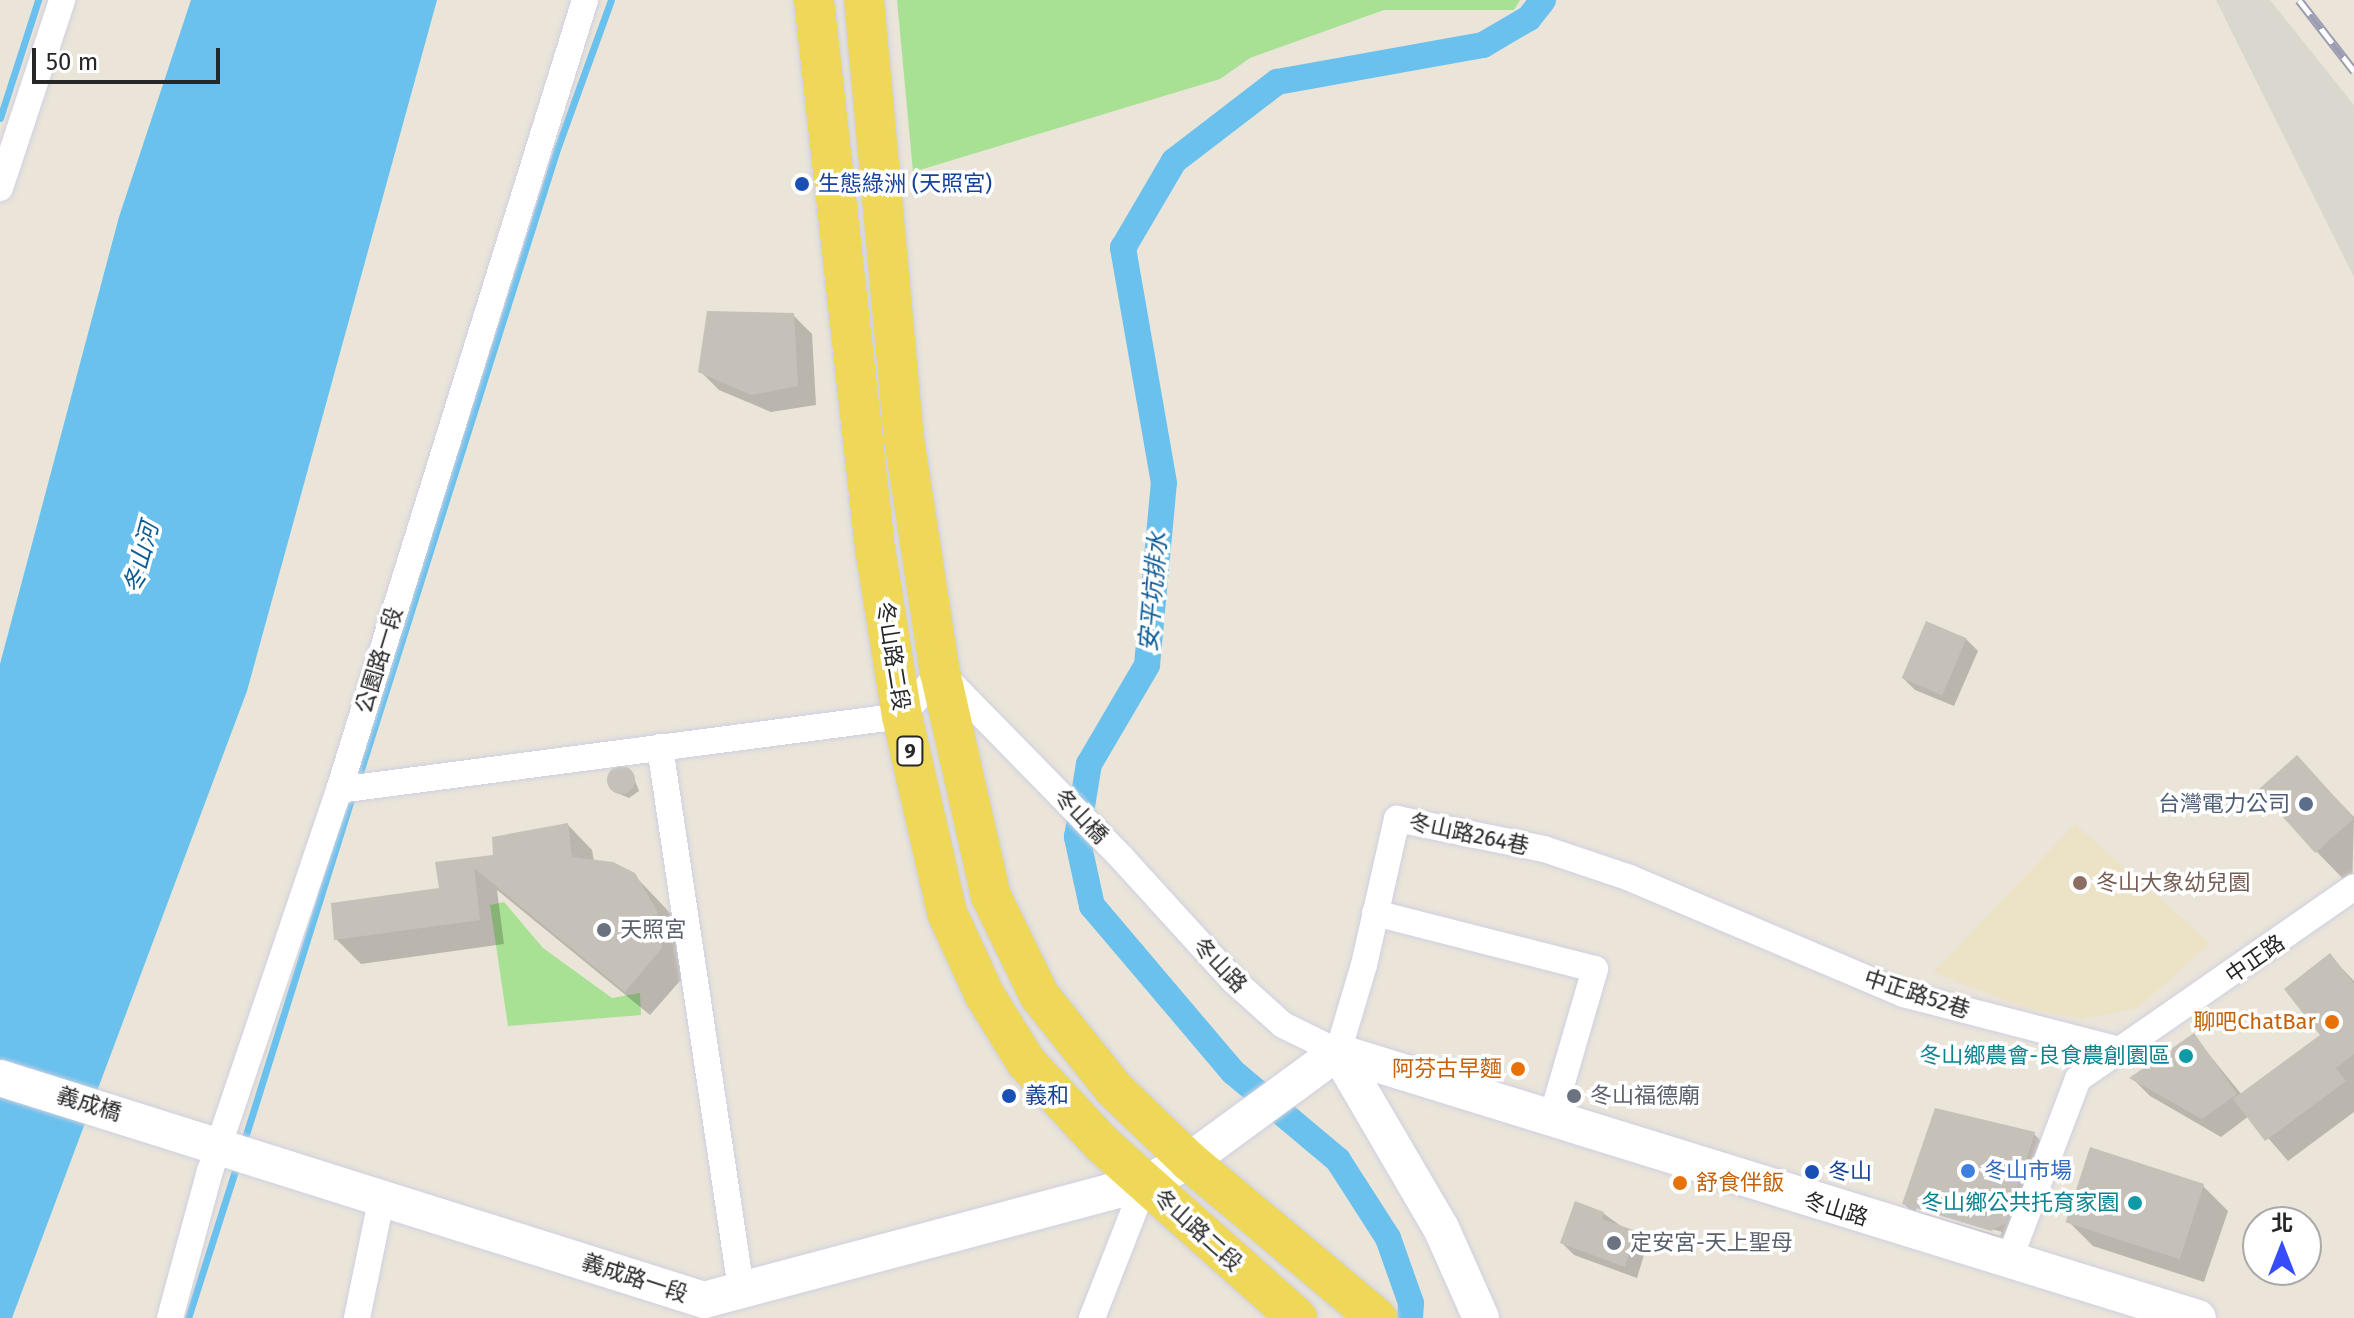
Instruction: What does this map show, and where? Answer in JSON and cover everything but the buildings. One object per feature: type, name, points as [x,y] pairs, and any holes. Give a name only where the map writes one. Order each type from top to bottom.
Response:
[{"type":"main road","name":"冬山路二段","points":[[814,0],[855,387],[902,716],[947,913],[984,994],[1026,1062],[1145,1183],[1297,1318]]},
{"type":"main road","name":"冬山路二段","points":[[864,0],[888,303],[940,672],[991,896],[1039,995],[1114,1089],[1189,1161],[1365,1308]]},
{"type":"street","points":[[0,188],[62,0]]},
{"type":"street","name":"公園路一段","points":[[170,1318],[221,1144],[339,790],[585,0]]},
{"type":"street","points":[[339,790],[902,716],[940,672]]},
{"type":"street","name":"冬山橋","points":[[940,672],[1121,857]]},
{"type":"street","points":[[660,747],[741,1289]]},
{"type":"street","name":"冬山路264巷","points":[[1338,1052],[1397,819],[1544,849],[1630,878],[1721,919]]},
{"type":"street","name":"冬山路","points":[[1121,857],[1233,980],[1283,1025],[1338,1052],[2008,1263],[2198,1318]]},
{"type":"street","name":"中正路","points":[[2008,1263],[2078,1079],[2354,887]]},
{"type":"street","points":[[1375,913],[1595,969],[1551,1120]]},
{"type":"street","name":"中正路52巷","points":[[1721,919],[1903,994],[2119,1050]]},
{"type":"street","points":[[1092,1318],[1145,1183],[1189,1161],[1338,1052],[1441,1228],[1481,1318]]},
{"type":"street","name":"義成橋","points":[[0,1078],[177,1131]]},
{"type":"street","name":"義成路一段","points":[[177,1131],[704,1300],[1145,1183]]},
{"type":"street","points":[[357,1318],[382,1196]]},
{"type":"shaded area","points":[[2216,0],[2270,0],[2354,105],[2354,277]]},
{"type":"shaded area","name":"冬山大象幼兒園","points":[[2075,824],[2210,943],[2138,1008],[2082,1019],[2028,1009],[1933,972]]},
{"type":"green space","points":[[897,0],[1520,0],[1514,10],[1384,10],[1250,58],[1220,79],[913,172]]},
{"type":"green space","points":[[504,902],[543,948],[612,998],[640,993],[641,1015],[508,1026],[490,905]]},
{"type":"water","name":"冬山河","points":[[191,0],[437,0],[247,691],[12,1318],[0,1318],[0,664],[119,217]]},
{"type":"waterway","points":[[0,118],[38,0]]},
{"type":"waterway","points":[[357,782],[557,149],[611,0]]},
{"type":"waterway","name":"安平坑排水","points":[[1410,1318],[1411,1303],[1388,1238],[1338,1160],[1233,1072],[1092,906],[1077,837],[1089,764],[1147,665],[1164,483],[1123,248],[1174,161],[1277,82],[1483,45],[1529,18],[1543,0]]},
{"type":"waterway","points":[[243,1144],[353,794]]},
{"type":"waterway","points":[[188,1318],[237,1164]]},
{"type":"railway","points":[[2299,0],[2354,71]]},
{"type":"place","name":"生態綠洲 (天照宮)","points":[[802,184]]},
{"type":"place","name":"台灣電力公司","points":[[2306,804]]},
{"type":"place","name":"冬山大象幼兒園","points":[[2080,883]]},
{"type":"place","name":"天照宮","points":[[604,930]]},
{"type":"place","name":"聊吧ChatBar","points":[[2332,1022]]},
{"type":"place","name":"冬山鄉農會-良食農創園區","points":[[2186,1056]]},
{"type":"place","name":"阿芬古早麵","points":[[1518,1069]]},
{"type":"place","name":"義和","points":[[1009,1096]]},
{"type":"place","name":"冬山福德廟","points":[[1574,1096]]},
{"type":"place","name":"冬山市場","points":[[1968,1171]]},
{"type":"place","name":"冬山","points":[[1812,1172]]},
{"type":"place","name":"舒食伴飯","points":[[1680,1183]]},
{"type":"place","name":"冬山鄉公共托育家園","points":[[2135,1203]]},
{"type":"place","name":"定安宮-天上聖母","points":[[1614,1243]]}]
